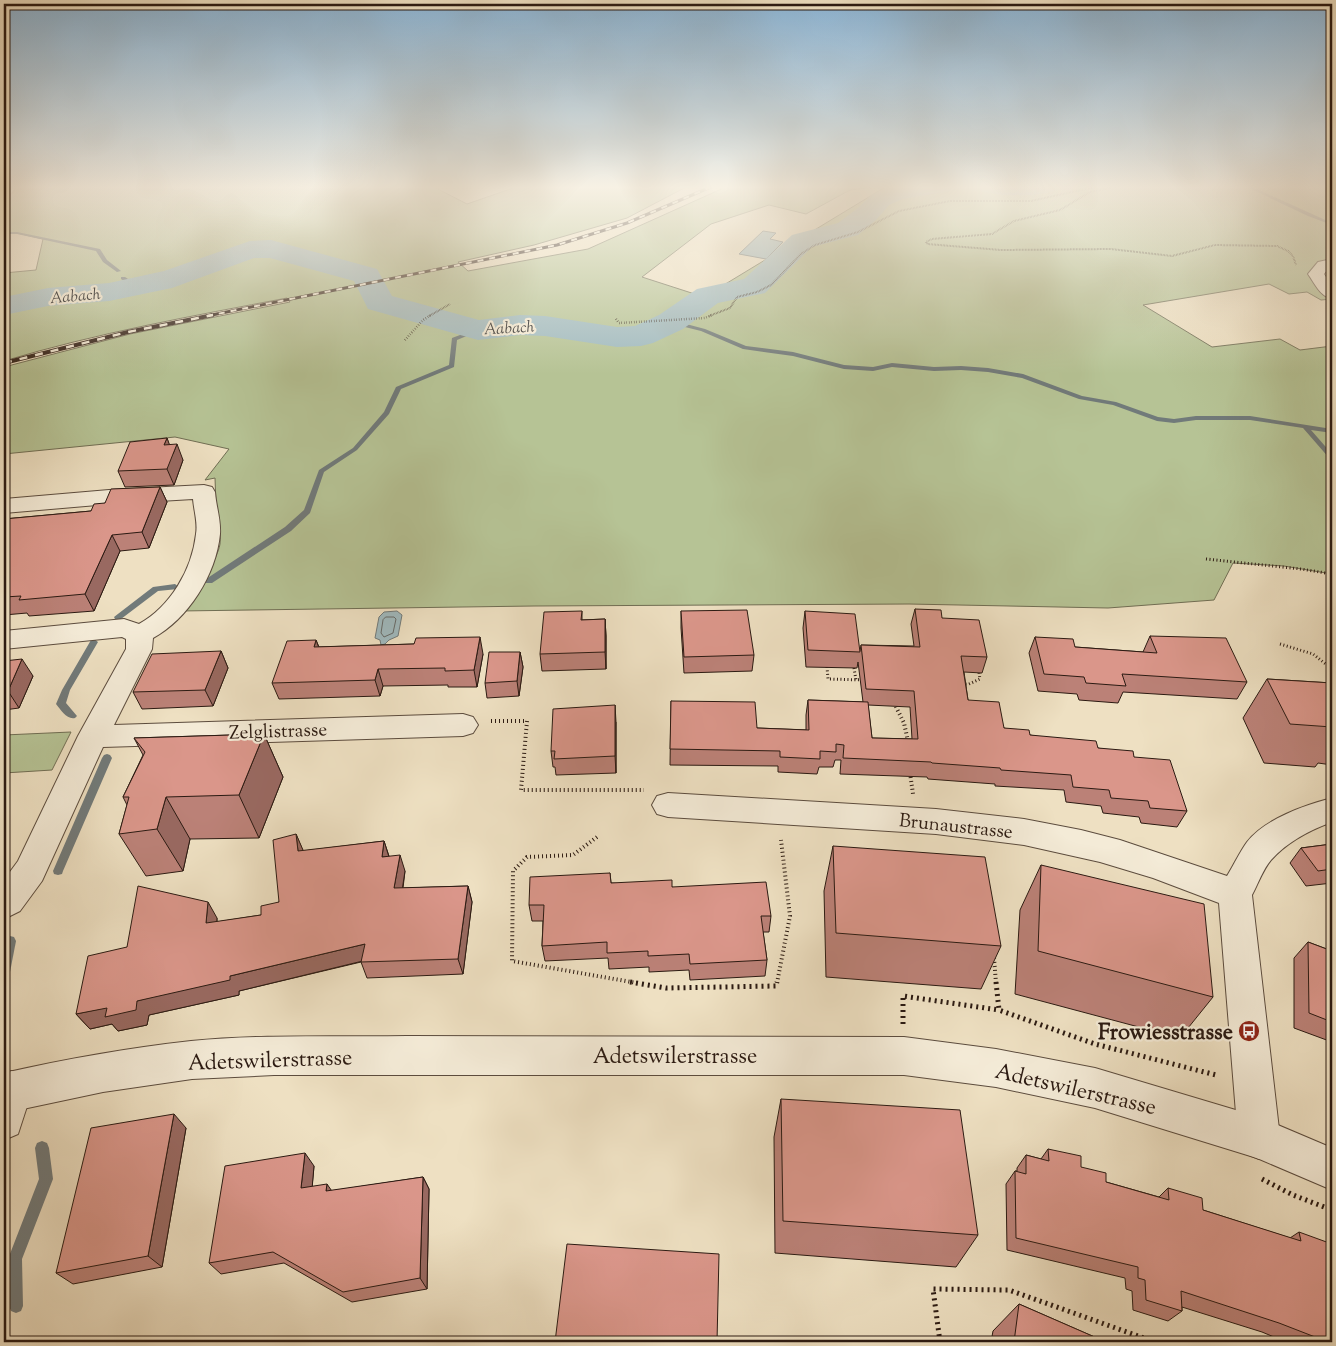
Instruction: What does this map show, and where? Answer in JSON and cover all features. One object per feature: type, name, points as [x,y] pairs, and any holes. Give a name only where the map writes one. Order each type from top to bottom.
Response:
[{"type":"street","points":[[1329,292],[1316,274],[1323,265],[1332,264]]},
{"type":"street","points":[[4,506],[109,497],[204,492],[208,532],[200,568],[170,612],[161,621],[140,634]]},
{"type":"street","points":[[4,640],[124,628],[140,634]]},
{"type":"street","points":[[4,904],[30,871],[93,736],[139,649],[140,634]]},
{"type":"street","name":"Zelglistrasse","points":[[93,736],[463,725]]},
{"type":"street","name":"Brunaustrasse","points":[[668,805],[917,820],[981,826],[1082,843],[1181,873],[1235,894]]},
{"type":"street","points":[[1259,1138],[1235,894],[1259,851],[1280,833],[1310,817],[1332,810]]},
{"type":"street","name":"Adetswilerstrasse","points":[[6,1102],[103,1072],[192,1060],[274,1056],[407,1055],[904,1056],[996,1068],[1095,1088],[1259,1138],[1332,1169]]},
{"type":"path","points":[[616,319],[619,323],[704,318],[730,308],[737,297],[757,292],[771,285],[790,265],[810,249]]},
{"type":"path","points":[[986,249],[1111,249],[1172,256],[1204,249]]},
{"type":"path","points":[[1283,249],[1293,256],[1304,280],[1329,292]]},
{"type":"path","points":[[406,340],[423,320],[450,304]]},
{"type":"path","points":[[1206,559],[1233,563],[1284,566],[1332,574]]},
{"type":"path","points":[[1280,644],[1313,654],[1332,669]]},
{"type":"path","points":[[827,667],[828,679],[865,680]]},
{"type":"path","points":[[854,668],[856,680]]},
{"type":"path","points":[[956,684],[970,684],[980,679],[979,673]]},
{"type":"path","points":[[894,698],[894,706],[904,723],[909,742]]},
{"type":"path","points":[[463,725],[484,722],[527,721],[521,790],[642,789],[668,805]]},
{"type":"path","points":[[909,767],[917,820]]},
{"type":"path","points":[[596,838],[573,855],[527,857],[513,871],[512,961],[666,988],[776,986],[790,916],[777,812]]},
{"type":"path","points":[[993,952],[999,1010]]},
{"type":"path","points":[[904,1056],[903,996],[999,1010],[1095,1044],[1216,1075]]},
{"type":"path","points":[[1259,1178],[1292,1195],[1332,1210]]},
{"type":"path","points":[[940,1342],[933,1289],[1009,1290],[1155,1342]]},
{"type":"green space","points":[[41,249],[517,249],[458,262],[468,271],[588,249],[679,249],[642,277],[704,297],[783,249],[1332,249],[1332,264],[1323,265],[1326,289],[1332,294],[1332,299],[1321,300],[1307,292],[1289,294],[1269,284],[1143,305],[1212,347],[1280,339],[1300,350],[1332,346],[1332,574],[1284,566],[1233,563],[1214,600],[1108,608],[909,604],[534,606],[180,611],[191,597],[218,551],[220,534],[212,506],[216,505],[215,478],[205,480],[229,449],[175,437],[4,454],[4,367],[130,334],[290,302],[287,298],[145,326],[74,342],[4,361],[4,273],[36,270]]},
{"type":"green space","points":[[71,732],[52,770],[4,773],[4,735]]},
{"type":"water","points":[[744,249],[776,249],[766,259],[739,254]]},
{"type":"water","points":[[397,611],[402,615],[398,636],[381,645],[380,640],[375,638],[379,617],[384,612]]},
{"type":"building","points":[[167,438],[164,445],[177,444],[167,469],[118,471],[130,442]]},
{"type":"building","points":[[160,487],[142,532],[112,535],[85,594],[19,600],[21,596],[4,597],[4,519],[91,511],[94,504],[105,503],[111,489]]},
{"type":"building","points":[[915,609],[941,610],[942,618],[979,620],[987,657],[961,656],[968,700],[999,702],[1004,728],[1029,730],[1030,735],[1096,741],[1098,748],[1133,751],[1134,757],[1170,760],[1187,811],[1150,808],[1148,801],[1111,798],[1109,790],[1073,787],[1071,775],[931,762],[843,758],[844,745],[836,744],[836,752],[820,751],[820,759],[780,757],[780,751],[670,749],[671,701],[755,702],[757,728],[809,730],[808,700],[868,702],[872,738],[918,739],[914,691],[866,689],[861,645],[920,647]]},
{"type":"building","points":[[747,610],[754,655],[684,657],[681,611]]},
{"type":"building","points":[[582,611],[581,620],[605,619],[605,652],[540,654],[544,612]]},
{"type":"building","points":[[805,611],[855,614],[860,652],[808,650]]},
{"type":"building","points":[[1150,636],[1226,638],[1247,682],[1122,674],[1126,686],[1086,683],[1084,677],[1044,674],[1035,637],[1073,639],[1075,647],[1157,653]]},
{"type":"building","points":[[480,637],[474,670],[445,671],[445,668],[378,669],[375,680],[272,683],[287,641],[316,640],[314,647],[414,644],[416,638]]},
{"type":"building","points":[[221,651],[205,690],[133,692],[152,654]]},
{"type":"building","points":[[489,652],[520,652],[517,681],[485,683]]},
{"type":"building","points":[[22,659],[8,691],[4,692],[4,661]]},
{"type":"building","points":[[1267,679],[1332,683],[1332,727],[1290,724]]},
{"type":"building","points":[[615,705],[615,756],[554,759],[555,751],[551,751],[553,709]]},
{"type":"building","points":[[264,734],[239,795],[166,797],[157,829],[119,834],[129,797],[123,797],[145,752],[134,738]]},
{"type":"building","points":[[296,834],[298,851],[384,841],[382,857],[400,855],[394,888],[468,886],[458,959],[361,962],[365,944],[230,976],[230,980],[137,1001],[136,1010],[105,1017],[107,1008],[76,1014],[88,956],[127,947],[138,886],[208,902],[206,923],[261,915],[261,906],[279,902],[273,840]]},
{"type":"building","points":[[1332,844],[1332,869],[1318,871],[1301,848]]},
{"type":"building","points":[[833,846],[985,857],[1001,946],[836,933]]},
{"type":"building","points":[[1041,865],[1204,904],[1213,997],[1038,951]]},
{"type":"building","points":[[610,873],[611,883],[672,880],[672,887],[766,882],[771,916],[761,916],[767,960],[690,964],[689,954],[648,956],[648,951],[607,953],[607,942],[542,946],[544,905],[529,905],[530,877]]},
{"type":"building","points":[[1308,942],[1332,951],[1332,1022],[1309,1013]]},
{"type":"building","points":[[781,1099],[960,1110],[978,1235],[783,1221]]},
{"type":"building","points":[[174,1114],[148,1256],[56,1273],[91,1128]]},
{"type":"building","points":[[1048,1149],[1081,1156],[1081,1167],[1106,1173],[1106,1182],[1169,1200],[1168,1188],[1202,1198],[1203,1210],[1301,1241],[1299,1232],[1332,1244],[1332,1342],[1181,1291],[1182,1311],[1146,1300],[1145,1280],[1138,1278],[1138,1267],[1016,1238],[1015,1171],[1026,1174],[1026,1155],[1049,1161]]},
{"type":"building","points":[[305,1153],[301,1188],[327,1184],[326,1191],[423,1177],[420,1278],[343,1292],[273,1252],[209,1263],[225,1166]]},
{"type":"building","points":[[567,1244],[719,1254],[717,1342],[555,1342]]},
{"type":"building","points":[[1019,1304],[1106,1342],[1014,1342]]},
{"type":"waterway","points":[[92,249],[98,250],[105,261],[119,271]]},
{"type":"waterway","name":"Aabach","points":[[4,306],[48,297],[109,292],[172,279],[250,250],[271,249],[366,275],[379,302],[478,330],[520,325],[545,326],[617,337],[641,336],[671,322],[708,296],[754,286],[794,249]]},
{"type":"waterway","points":[[123,278],[136,286]]},
{"type":"waterway","points":[[671,322],[703,330],[745,348],[793,354],[844,367],[873,369],[892,365],[934,369],[961,368],[1023,376],[1081,398],[1114,403],[1157,419],[1174,421],[1196,418],[1250,418],[1332,431]]},
{"type":"waterway","points":[[209,581],[288,529],[307,511],[321,471],[355,449],[387,413],[398,388],[452,366],[454,339],[478,330]]},
{"type":"waterway","points":[[1305,427],[1332,458]]},
{"type":"waterway","points":[[118,617],[156,589],[175,587]]},
{"type":"waterway","points":[[72,716],[61,704],[66,690],[94,642]]},
{"type":"waterway","points":[[58,871],[107,758]]},
{"type":"waterway","points":[[4,972],[10,941]]},
{"type":"waterway","points":[[16,1306],[15,1259],[46,1179],[42,1148]]},
{"type":"railway","points":[[207,316],[538,249]]},
{"type":"railway","points":[[4,363],[128,332],[213,315]]},
{"type":"place","name":"Frowiesstrasse","points":[[1249,1031]]}]
